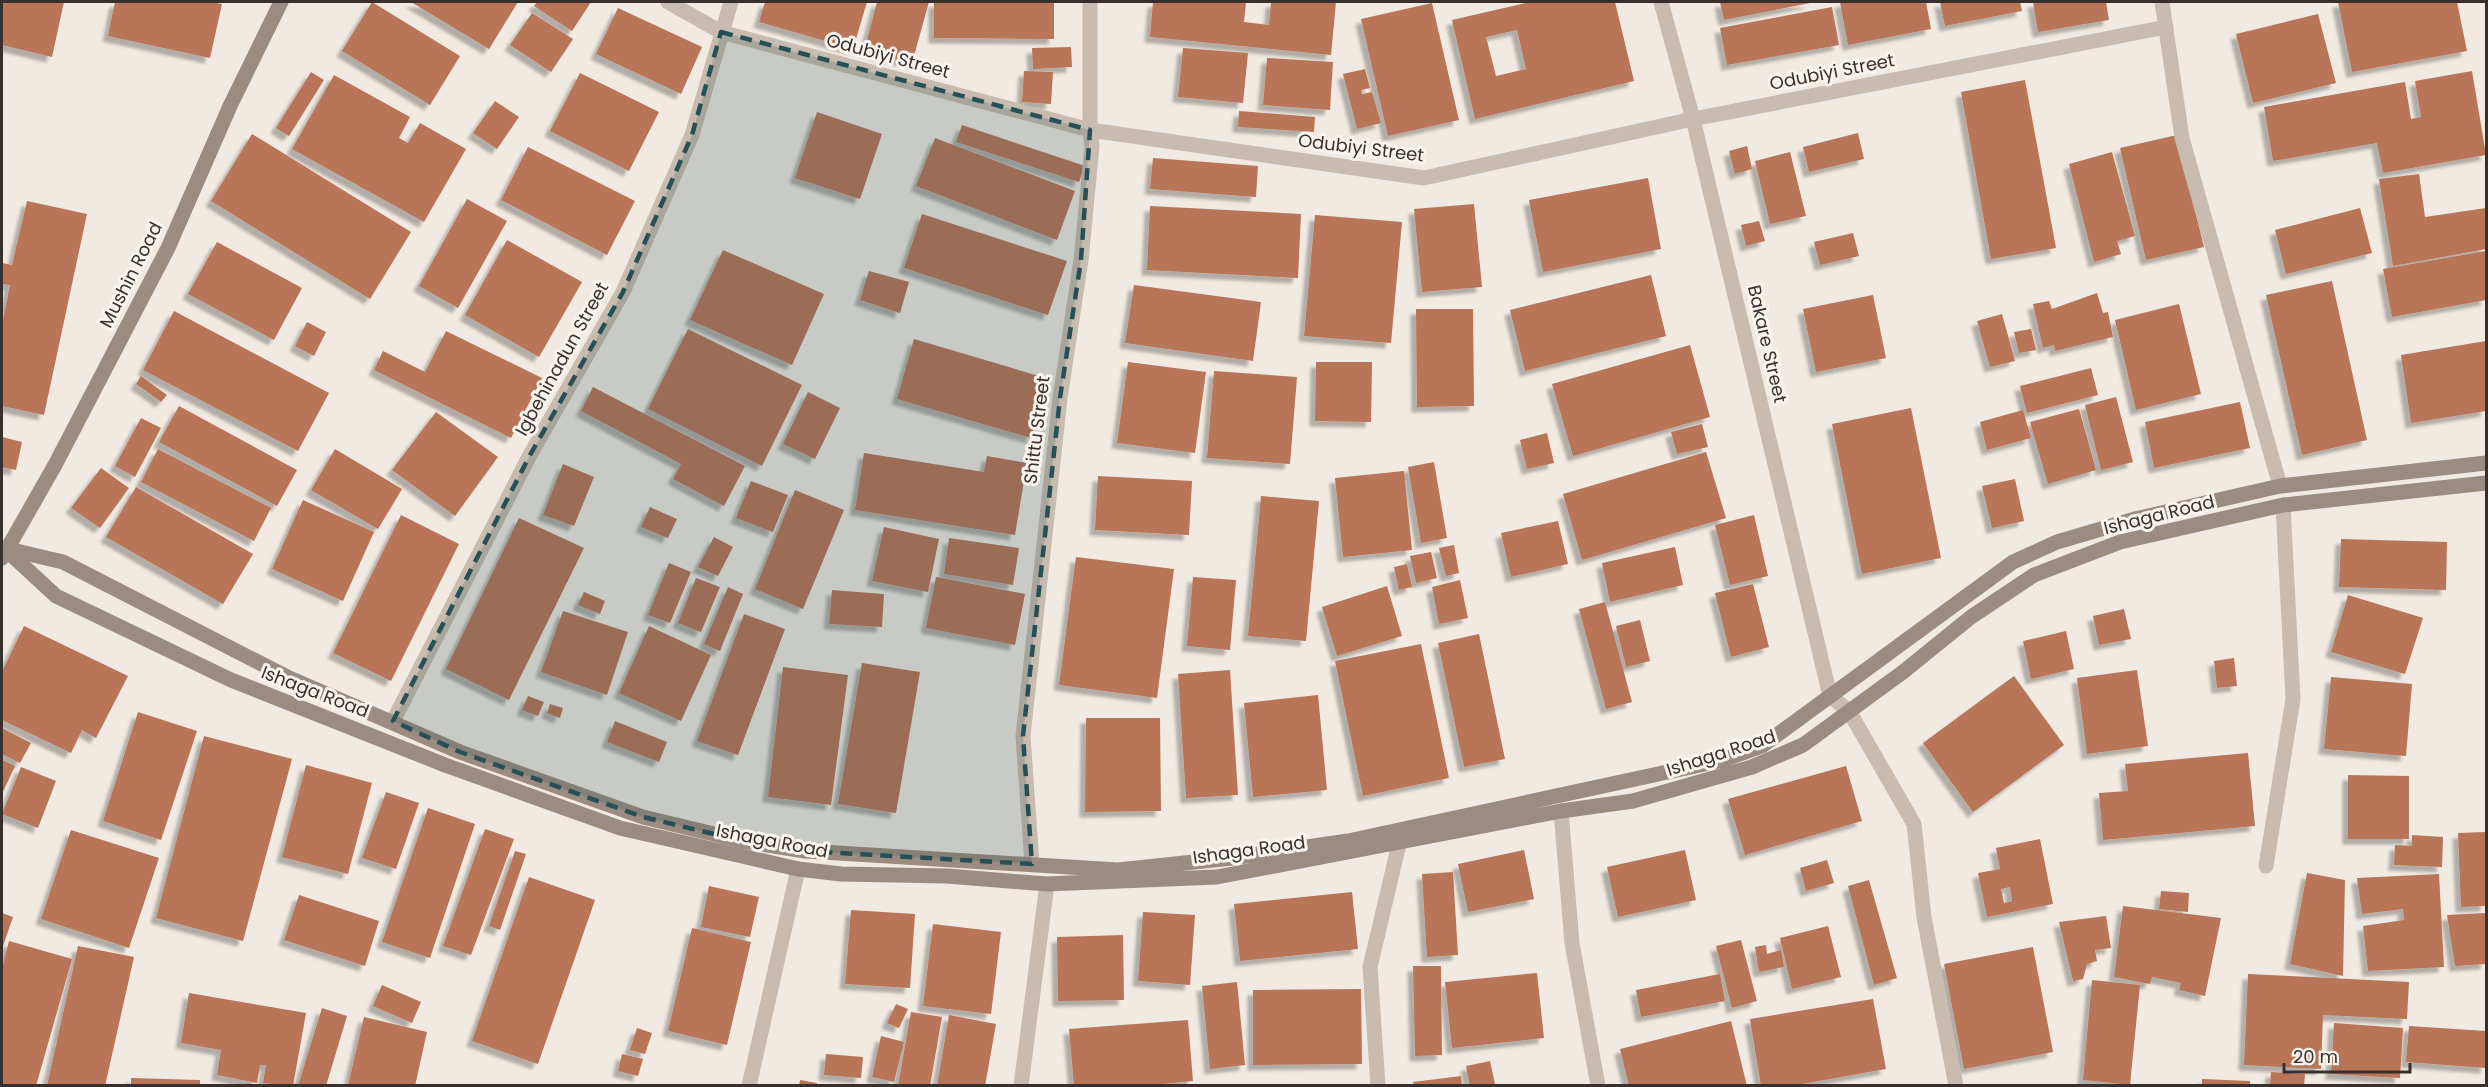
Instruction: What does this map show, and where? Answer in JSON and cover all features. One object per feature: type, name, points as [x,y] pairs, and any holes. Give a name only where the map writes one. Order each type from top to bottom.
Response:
[{"type":"main road","name":"Mushin Road","points":[[3,552],[55,465],[168,248],[230,106],[281,2]]},
{"type":"main road","name":"Ishaga Road","points":[[3,552],[63,562],[289,678],[393,721],[460,752],[643,817],[742,841],[805,851],[1118,870],[1232,858],[1348,841],[1672,773],[1723,760],[1762,746],[2013,562],[2057,542],[2280,486],[2487,463]]},
{"type":"main road","name":"Ishaga Road","points":[[3,552],[56,596],[231,680],[445,765],[620,828],[798,868],[842,874],[947,876],[1047,884],[1217,877],[1399,844],[1561,811],[1633,801],[1752,767],[1803,746],[1903,672],[1971,617],[2034,575],[2120,542],[2283,506],[2487,483]]},
{"type":"street","name":"Odubiyi Street","points":[[668,2],[721,32],[1089,130],[1424,178],[1693,119],[2166,27]]},
{"type":"street","name":"Igbehinadun Street","points":[[393,721],[530,455],[623,292],[692,135],[731,2]]},
{"type":"street","name":"Shittu Street","points":[[1032,864],[1023,736],[1060,398],[1081,260],[1092,146],[1089,130],[1090,2]]},
{"type":"street","name":"Bakare Street","points":[[1661,2],[1693,119],[1830,696]]},
{"type":"street","points":[[2162,2],[2182,138],[2280,486]]},
{"type":"street","points":[[2266,866],[2293,699],[2283,506]]},
{"type":"street","points":[[1830,696],[1849,711],[1914,824],[1924,917],[1956,1086]]},
{"type":"street","points":[[1561,811],[1572,943],[1598,1086]]},
{"type":"street","points":[[1378,1086],[1370,967],[1399,844]]},
{"type":"street","points":[[749,1086],[798,868]]},
{"type":"street","points":[[1021,1086],[1047,884]]},
{"type":"highlighted area","points":[[721,32],[1090,130],[1081,260],[1060,398],[1023,736],[1032,864],[805,851],[743,841],[643,817],[460,752],[393,721],[530,455],[623,292],[692,135]]},
{"type":"building","points":[[2,2],[64,2],[52,57],[2,45]]},
{"type":"building","points":[[115,2],[222,4],[210,58],[108,36]]},
{"type":"building","points":[[372,2],[460,56],[430,105],[342,51]]},
{"type":"building","points":[[411,2],[518,2],[489,49]]},
{"type":"building","points":[[537,2],[591,2],[572,31],[534,6]]},
{"type":"building","points":[[765,2],[867,2],[853,49],[759,22]]},
{"type":"building","points":[[877,2],[929,2],[912,63],[864,51]]},
{"type":"building","points":[[934,2],[1054,2],[1054,39],[934,38]]},
{"type":"building","points":[[1153,2],[1246,2],[1244,22],[1269,25],[1271,2],[1336,2],[1331,55],[1150,37]]},
{"type":"building","points":[[1530,2],[1615,2],[1634,81],[1475,119],[1452,20]],"holes":[[[1517,30],[1526,69],[1496,76],[1486,37]]]},
{"type":"building","points":[[1720,2],[1810,2],[1810,3],[1724,20]]},
{"type":"building","points":[[1840,2],[1926,2],[1931,29],[1848,45]]},
{"type":"building","points":[[1940,2],[2020,2],[2022,11],[1945,26]]},
{"type":"building","points":[[2033,2],[2106,2],[2109,20],[2038,32]]},
{"type":"building","points":[[2338,2],[2457,2],[2467,51],[2352,72]]},
{"type":"building","points":[[1432,3],[1459,120],[1388,136],[1361,19]]},
{"type":"building","points":[[1832,7],[1839,45],[1727,65],[1720,28]]},
{"type":"building","points":[[618,8],[702,47],[681,94],[596,54]]},
{"type":"building","points":[[532,13],[573,39],[551,72],[510,45]]},
{"type":"building","points":[[2318,14],[2336,83],[2253,103],[2236,34]]},
{"type":"building","points":[[1071,47],[1072,67],[1033,69],[1032,48]]},
{"type":"building","points":[[1183,48],[1248,53],[1243,103],[1178,97]]},
{"type":"building","points":[[1267,58],[1333,62],[1330,110],[1263,105]]},
{"type":"building","points":[[1365,69],[1370,88],[1361,90],[1362,94],[1372,92],[1381,123],[1357,129],[1343,74]]},
{"type":"building","points":[[1024,71],[1053,72],[1051,104],[1022,102]]},
{"type":"building","points":[[2472,71],[2486,155],[2383,173],[2377,143],[2273,161],[2264,107],[2405,82],[2411,119],[2421,117],[2415,81]]},
{"type":"building","points":[[311,72],[324,80],[289,136],[276,128]]},
{"type":"building","points":[[580,73],[659,112],[629,171],[550,131]]},
{"type":"building","points":[[334,75],[410,117],[399,138],[408,143],[420,123],[466,149],[424,222],[292,149]]},
{"type":"building","points":[[2025,80],[2056,248],[1991,259],[1961,92]]},
{"type":"building","points":[[495,101],[519,117],[497,149],[473,133]]},
{"type":"building","points":[[1239,111],[1315,117],[1314,132],[1238,127]]},
{"type":"building","points":[[817,112],[882,134],[860,199],[795,178]]},
{"type":"building","points":[[962,125],[1085,166],[1079,182],[956,142]]},
{"type":"building","points":[[1858,133],[1864,159],[1809,172],[1803,147]]},
{"type":"building","points":[[252,134],[411,232],[370,299],[211,201]]},
{"type":"building","points":[[2177,135],[2204,247],[2146,260],[2120,148]]},
{"type":"building","points":[[935,138],[1075,191],[1057,240],[916,186]]},
{"type":"building","points":[[1747,146],[1752,169],[1735,174],[1729,151]]},
{"type":"building","points":[[528,147],[635,201],[607,255],[501,200]]},
{"type":"building","points":[[1790,152],[1806,216],[1770,224],[1755,161]]},
{"type":"building","points":[[2112,152],[2135,236],[2117,241],[2121,254],[2094,262],[2069,164]]},
{"type":"building","points":[[1153,158],[1258,166],[1256,197],[1150,189]]},
{"type":"building","points":[[2419,174],[2425,217],[2486,208],[2486,249],[2393,266],[2379,179]]},
{"type":"building","points":[[1648,178],[1661,249],[1543,272],[1529,200]]},
{"type":"building","points":[[467,199],[507,221],[458,308],[419,286]]},
{"type":"building","points":[[27,201],[87,214],[44,415],[2,406],[2,325],[10,285],[2,284],[2,263],[12,265]]},
{"type":"building","points":[[1474,204],[1482,287],[1422,292],[1414,209]]},
{"type":"building","points":[[1150,206],[1301,214],[1298,278],[1147,270]]},
{"type":"building","points":[[2360,208],[2372,253],[2286,274],[2275,230]]},
{"type":"building","points":[[922,214],[1067,261],[1048,315],[904,268]]},
{"type":"building","points":[[1315,215],[1402,222],[1391,343],[1304,336]]},
{"type":"building","points":[[1759,221],[1765,241],[1746,246],[1741,225]]},
{"type":"building","points":[[1853,233],[1859,256],[1820,265],[1814,242]]},
{"type":"building","points":[[507,240],[582,282],[539,357],[465,315]]},
{"type":"building","points":[[217,242],[302,288],[274,340],[188,294]]},
{"type":"building","points":[[723,250],[824,294],[792,365],[690,320]]},
{"type":"building","points":[[2486,251],[2486,300],[2392,317],[2383,269]]},
{"type":"building","points":[[869,271],[909,282],[900,313],[860,300]]},
{"type":"building","points":[[1651,275],[1666,336],[1525,371],[1510,310]]},
{"type":"building","points":[[2332,281],[2367,440],[2302,455],[2266,295]]},
{"type":"building","points":[[1134,285],[1261,302],[1253,361],[1125,343]]},
{"type":"building","points":[[2097,293],[2103,313],[2108,312],[2113,337],[2055,351],[2054,345],[2043,348],[2033,304],[2049,301],[2052,309]]},
{"type":"building","points":[[1873,295],[1886,358],[1816,372],[1803,309]]},
{"type":"building","points":[[2179,304],[2201,394],[2136,410],[2115,320]]},
{"type":"building","points":[[1416,309],[1473,309],[1474,406],[1417,407]]},
{"type":"building","points":[[174,311],[329,393],[298,451],[143,370]]},
{"type":"building","points":[[2002,314],[2015,361],[1990,367],[1977,321]]},
{"type":"building","points":[[307,322],[326,332],[314,356],[295,346]]},
{"type":"building","points":[[688,329],[802,385],[762,466],[648,409]]},
{"type":"building","points":[[2031,329],[2036,350],[2019,353],[2014,332]]},
{"type":"building","points":[[446,331],[542,378],[511,438],[374,370],[383,351],[425,372]]},
{"type":"building","points":[[914,339],[1049,379],[1031,438],[897,399]]},
{"type":"building","points":[[2486,341],[2486,411],[2411,423],[2401,355]]},
{"type":"building","points":[[1690,345],[1710,417],[1573,456],[1552,384]]},
{"type":"building","points":[[1128,362],[1206,372],[1195,453],[1117,443]]},
{"type":"building","points":[[1316,362],[1372,362],[1371,422],[1315,421]]},
{"type":"building","points":[[2091,368],[2098,395],[2027,413],[2020,386]]},
{"type":"building","points":[[1214,371],[1297,377],[1290,464],[1207,458]]},
{"type":"building","points":[[141,376],[167,395],[161,402],[136,384]]},
{"type":"building","points":[[593,387],[745,466],[724,506],[673,479],[681,464],[581,411]]},
{"type":"building","points":[[808,392],[840,408],[815,459],[783,444]]},
{"type":"building","points":[[2116,397],[2133,462],[2101,470],[2085,405]]},
{"type":"building","points":[[2240,402],[2250,448],[2154,468],[2145,422]]},
{"type":"building","points":[[179,406],[297,470],[277,506],[159,442]]},
{"type":"building","points":[[1911,408],[1941,558],[1862,574],[1832,424]]},
{"type":"building","points":[[2079,409],[2096,470],[2048,484],[2030,422]]},
{"type":"building","points":[[2023,410],[2031,438],[1987,450],[1980,422]]},
{"type":"building","points":[[436,412],[498,457],[455,516],[392,470]]},
{"type":"building","points":[[141,418],[161,428],[135,477],[115,466]]},
{"type":"building","points":[[1702,424],[1708,447],[1677,454],[1671,432]]},
{"type":"building","points":[[1547,433],[1554,463],[1527,469],[1520,440]]},
{"type":"building","points":[[2,437],[22,442],[16,470],[2,467]]},
{"type":"building","points":[[158,449],[271,508],[254,541],[141,482]]},
{"type":"building","points":[[335,449],[402,489],[378,529],[311,490]]},
{"type":"building","points":[[1706,452],[1726,518],[1582,560],[1563,494]]},
{"type":"building","points":[[864,453],[984,472],[987,456],[1027,463],[1015,535],[855,510]]},
{"type":"building","points":[[1434,462],[1447,538],[1421,543],[1408,467]]},
{"type":"building","points":[[563,464],[594,477],[574,526],[543,515]]},
{"type":"building","points":[[101,468],[129,488],[100,528],[71,508]]},
{"type":"building","points":[[1404,471],[1412,550],[1343,557],[1335,478]]},
{"type":"building","points":[[1098,476],[1192,481],[1189,535],[1095,530]]},
{"type":"building","points":[[2015,479],[2024,521],[1992,528],[1982,486]]},
{"type":"building","points":[[751,481],[788,495],[773,532],[736,518]]},
{"type":"building","points":[[136,487],[253,554],[223,604],[106,537]]},
{"type":"building","points":[[795,490],[844,510],[803,609],[755,589]]},
{"type":"building","points":[[1261,496],[1319,501],[1306,641],[1248,636]]},
{"type":"building","points":[[303,500],[374,532],[343,601],[272,569]]},
{"type":"building","points":[[650,507],[677,519],[668,538],[641,527]]},
{"type":"building","points":[[401,515],[459,544],[391,681],[333,653]]},
{"type":"building","points":[[1754,515],[1768,576],[1730,585],[1715,525]]},
{"type":"building","points":[[519,518],[584,548],[509,700],[446,669]]},
{"type":"building","points":[[1558,521],[1568,564],[1511,577],[1501,533]]},
{"type":"building","points":[[884,527],[939,539],[928,592],[872,581]]},
{"type":"building","points":[[714,537],[733,547],[718,576],[698,567]]},
{"type":"building","points":[[949,538],[1019,548],[1013,585],[944,574]]},
{"type":"building","points":[[2341,539],[2447,542],[2446,590],[2339,587]]},
{"type":"building","points":[[1454,545],[1459,573],[1446,576],[1439,548]]},
{"type":"building","points":[[1675,547],[1683,585],[1610,602],[1602,563]]},
{"type":"building","points":[[1431,552],[1437,578],[1416,583],[1410,556]]},
{"type":"building","points":[[1076,557],[1174,569],[1157,698],[1059,685]]},
{"type":"building","points":[[669,563],[691,572],[670,623],[648,615]]},
{"type":"building","points":[[1407,564],[1412,587],[1399,590],[1394,567]]},
{"type":"building","points":[[936,577],[1025,594],[1015,645],[926,628]]},
{"type":"building","points":[[1193,577],[1236,580],[1230,650],[1187,646]]},
{"type":"building","points":[[696,578],[720,587],[701,632],[678,623]]},
{"type":"building","points":[[1460,580],[1468,618],[1439,624],[1432,587]]},
{"type":"building","points":[[1753,584],[1769,647],[1731,657],[1715,593]]},
{"type":"building","points":[[1387,586],[1402,636],[1337,656],[1322,607]]},
{"type":"building","points":[[728,587],[743,594],[720,651],[704,644]]},
{"type":"building","points":[[832,590],[884,594],[882,627],[829,624]]},
{"type":"building","points":[[584,592],[605,601],[600,614],[578,605]]},
{"type":"building","points":[[2348,595],[2423,618],[2405,674],[2331,652]]},
{"type":"building","points":[[1605,602],[1632,702],[1606,709],[1579,609]]},
{"type":"building","points":[[2124,609],[2131,639],[2099,645],[2093,616]]},
{"type":"building","points":[[563,611],[628,632],[607,695],[541,672]]},
{"type":"building","points":[[744,614],[785,629],[738,755],[697,741]]},
{"type":"building","points":[[1640,620],[1650,661],[1626,667],[1616,626]]},
{"type":"building","points":[[24,626],[128,676],[96,738],[82,730],[71,753],[2,720],[2,672]]},
{"type":"building","points":[[649,626],[711,655],[681,721],[619,693]]},
{"type":"building","points":[[2066,631],[2074,669],[2031,679],[2023,641]]},
{"type":"building","points":[[1479,634],[1505,759],[1464,767],[1438,643]]},
{"type":"building","points":[[1421,644],[1449,778],[1363,796],[1335,661]]},
{"type":"building","points":[[2234,658],[2237,686],[2217,688],[2214,661]]},
{"type":"building","points":[[862,663],[920,672],[896,813],[838,804]]},
{"type":"building","points":[[783,667],[848,675],[831,805],[768,797]]},
{"type":"building","points":[[1230,670],[1238,795],[1186,798],[1178,674]]},
{"type":"building","points":[[2137,670],[2148,746],[2087,754],[2077,678]]},
{"type":"building","points":[[2014,676],[2064,745],[1973,812],[1923,743]]},
{"type":"building","points":[[2331,677],[2412,684],[2406,756],[2324,749]]},
{"type":"building","points":[[1318,695],[1327,790],[1253,797],[1244,703]]},
{"type":"building","points":[[528,696],[544,702],[538,716],[522,710]]},
{"type":"building","points":[[550,704],[563,708],[560,718],[547,713]]},
{"type":"building","points":[[138,712],[197,731],[161,840],[103,821]]},
{"type":"building","points":[[1086,718],[1160,718],[1161,811],[1085,812]]},
{"type":"building","points":[[615,721],[667,742],[659,762],[607,742]]},
{"type":"building","points":[[2,728],[31,743],[20,763],[2,754]]},
{"type":"building","points":[[204,736],[292,759],[243,941],[156,918]]},
{"type":"building","points":[[2248,753],[2255,826],[2103,840],[2099,793],[2128,791],[2125,764]]},
{"type":"building","points":[[2,760],[15,766],[2,794]]},
{"type":"building","points":[[306,765],[372,783],[348,874],[282,857]]},
{"type":"building","points":[[1846,766],[1862,821],[1745,855],[1728,799]]},
{"type":"building","points":[[21,767],[56,781],[38,828],[2,814]]},
{"type":"building","points":[[2348,775],[2409,776],[2409,839],[2348,839]]},
{"type":"building","points":[[386,792],[419,803],[396,869],[362,858]]},
{"type":"building","points":[[428,808],[475,824],[430,958],[382,942]]},
{"type":"building","points":[[485,829],[514,839],[471,955],[443,946]]},
{"type":"building","points":[[71,830],[159,858],[129,948],[41,919]]},
{"type":"building","points":[[2486,832],[2486,906],[2461,907],[2458,833]]},
{"type":"building","points":[[2412,835],[2443,837],[2442,867],[2394,865],[2395,845],[2412,846]]},
{"type":"building","points":[[2040,839],[2053,904],[1987,917],[1978,873],[2000,869],[1996,848]],"holes":[[[2010,887],[2012,901],[2004,903],[2001,889]]]},
{"type":"building","points":[[1524,850],[1534,899],[1468,912],[1458,864]]},
{"type":"building","points":[[1685,850],[1696,900],[1618,917],[1607,867]]},
{"type":"building","points":[[515,851],[526,854],[500,930],[489,926]]},
{"type":"building","points":[[1827,860],[1834,883],[1806,891],[1800,868]]},
{"type":"building","points":[[1453,872],[1458,955],[1427,957],[1422,874]]},
{"type":"building","points":[[2307,873],[2345,880],[2343,976],[2290,964]]},
{"type":"building","points":[[2439,874],[2444,967],[2368,971],[2363,926],[2404,920],[2403,909],[2362,914],[2357,878]]},
{"type":"building","points":[[529,877],[595,900],[538,1064],[472,1041]]},
{"type":"building","points":[[1869,880],[1897,978],[1874,985],[1848,886]]},
{"type":"building","points":[[709,886],[759,897],[750,937],[701,927]]},
{"type":"building","points":[[2161,891],[2189,893],[2188,912],[2159,909]]},
{"type":"building","points":[[1352,892],[1358,949],[1240,961],[1234,904]]},
{"type":"building","points":[[299,895],[379,921],[365,966],[284,940]]},
{"type":"building","points":[[2123,906],[2221,918],[2205,996],[2179,990],[2181,983],[2152,977],[2150,984],[2114,977]]},
{"type":"building","points":[[851,910],[915,914],[910,988],[845,984]]},
{"type":"building","points":[[1143,912],[1195,915],[1190,985],[1138,981]]},
{"type":"building","points":[[2,913],[13,917],[2,949]]},
{"type":"building","points":[[2486,913],[2486,964],[2455,966],[2447,915]]},
{"type":"building","points":[[2106,916],[2111,948],[2095,950],[2097,961],[2087,964],[2083,979],[2073,981],[2059,922]]},
{"type":"building","points":[[933,924],[1001,932],[991,1014],[923,1006]]},
{"type":"building","points":[[1828,926],[1841,977],[1792,989],[1780,938]]},
{"type":"building","points":[[692,928],[751,942],[727,1045],[668,1031]]},
{"type":"building","points":[[1123,935],[1124,1000],[1058,1001],[1057,937]]},
{"type":"building","points":[[1741,940],[1757,1001],[1732,1008],[1716,946]]},
{"type":"building","points":[[9,941],[72,959],[36,1086],[2,1086],[2,969]]},
{"type":"building","points":[[1766,945],[1767,954],[1781,950],[1784,967],[1759,972],[1755,947]]},
{"type":"building","points":[[78,946],[134,957],[105,1086],[47,1086]]},
{"type":"building","points":[[2033,947],[2053,1052],[1964,1069],[1944,964]]},
{"type":"building","points":[[1413,966],[1441,966],[1442,1055],[1415,1056]]},
{"type":"building","points":[[1537,973],[1544,1038],[1452,1048],[1445,982]]},
{"type":"building","points":[[1720,974],[1725,1001],[1641,1017],[1636,990]]},
{"type":"building","points":[[2248,974],[2409,982],[2407,1019],[2323,1015],[2321,1069],[2244,1065]]},
{"type":"building","points":[[2092,980],[2140,985],[2130,1085],[2083,1080]]},
{"type":"building","points":[[1237,982],[1245,1065],[1210,1069],[1202,986]]},
{"type":"building","points":[[382,985],[421,1002],[412,1023],[373,1006]]},
{"type":"building","points":[[1361,989],[1362,1064],[1253,1065],[1253,990]]},
{"type":"building","points":[[189,993],[306,1013],[293,1086],[263,1083],[266,1065],[260,1065],[257,1083],[217,1075],[221,1050],[181,1043]]},
{"type":"building","points":[[1873,999],[1886,1069],[1791,1086],[1761,1086],[1750,1019]]},
{"type":"building","points":[[896,1004],[908,1009],[899,1028],[887,1023]]},
{"type":"building","points":[[322,1008],[347,1016],[326,1086],[298,1086]]},
{"type":"building","points":[[911,1012],[942,1017],[930,1086],[898,1086]]},
{"type":"building","points":[[949,1015],[996,1024],[985,1086],[937,1086]]},
{"type":"building","points":[[364,1017],[427,1032],[415,1086],[348,1086]]},
{"type":"building","points":[[1188,1020],[1193,1081],[1143,1086],[1074,1086],[1069,1029]]},
{"type":"building","points":[[1731,1021],[1747,1086],[1629,1086],[1620,1049]]},
{"type":"building","points":[[2334,1023],[2403,1028],[2400,1078],[2331,1074]]},
{"type":"building","points":[[2409,1026],[2486,1031],[2486,1068],[2406,1062]]},
{"type":"building","points":[[637,1028],[652,1033],[645,1054],[630,1050]]},
{"type":"building","points":[[881,1036],[904,1042],[894,1082],[872,1077]]},
{"type":"building","points":[[622,1054],[643,1059],[638,1076],[618,1071]]},
{"type":"building","points":[[826,1054],[863,1057],[861,1078],[824,1075]]},
{"type":"building","points":[[1490,1061],[1495,1084],[1470,1086],[1466,1066]]},
{"type":"building","points":[[2271,1072],[2305,1074],[2304,1086],[2270,1086]]},
{"type":"building","points":[[1461,1076],[1462,1086],[1414,1086],[1413,1082]]},
{"type":"building","points":[[131,1078],[200,1080],[200,1086],[131,1086]]},
{"type":"building","points":[[2202,1079],[2250,1081],[2250,1086],[2202,1086]]},
{"type":"building","points":[[800,1080],[817,1083],[816,1086],[799,1086]]}]
